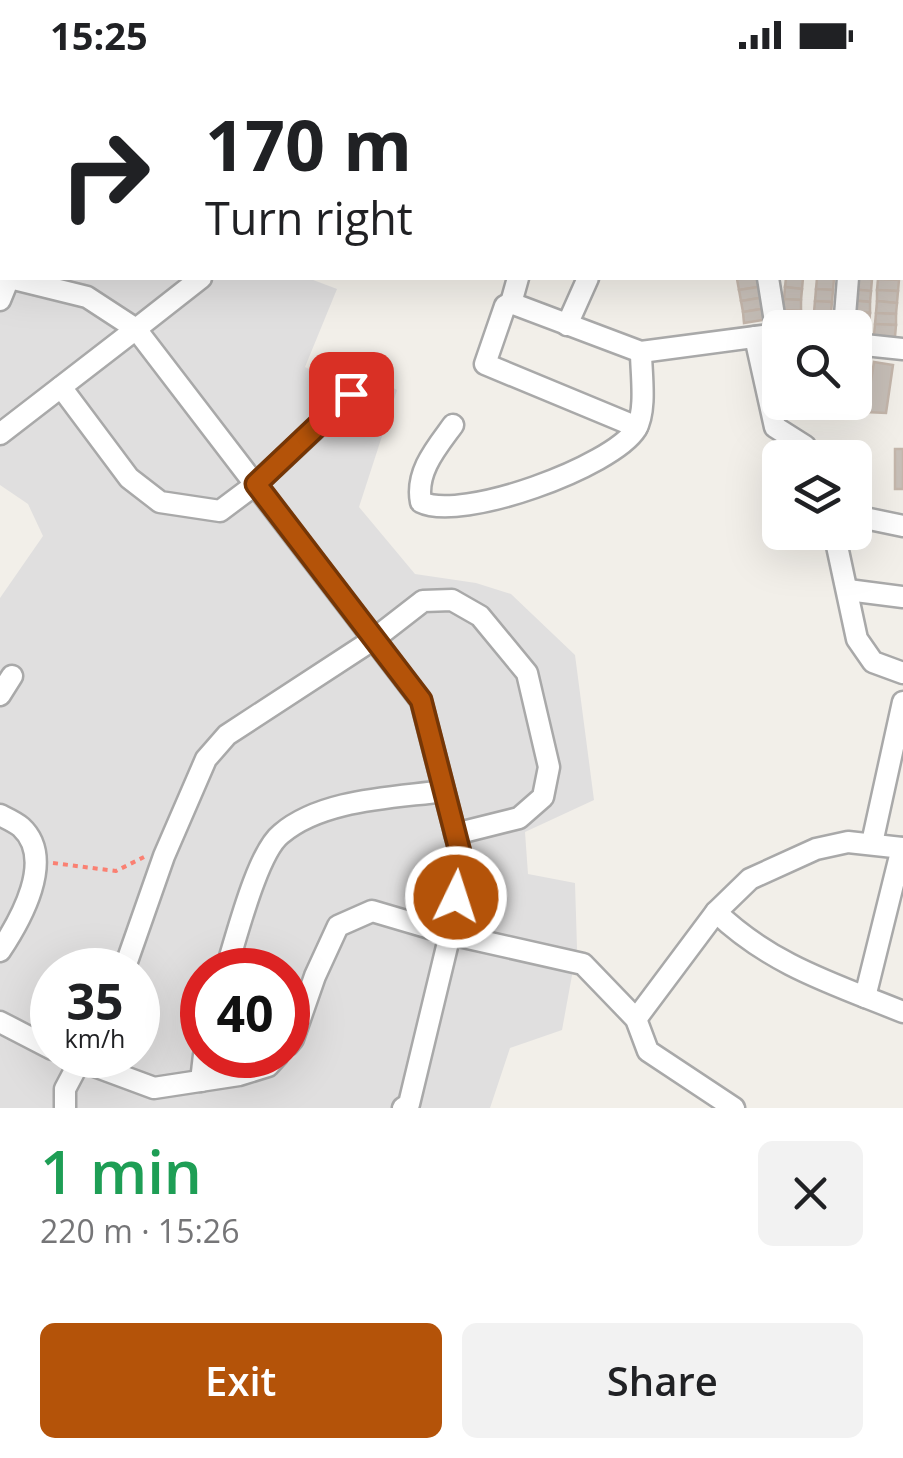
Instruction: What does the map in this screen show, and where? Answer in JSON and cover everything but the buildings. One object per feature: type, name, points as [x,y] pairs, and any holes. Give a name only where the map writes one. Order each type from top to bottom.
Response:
[{"type":"street","points":[[17,280],[87,297],[136,329],[421,700],[462,860],[450,934],[409,1104],[403,1108]]},
{"type":"street","points":[[0,434],[197,280]]},
{"type":"street","points":[[517,280],[484,364],[637,427]]},
{"type":"street","points":[[567,325],[587,280]]},
{"type":"street","points":[[769,280],[774,310]]},
{"type":"street","points":[[845,310],[848,280]]},
{"type":"street","points":[[511,303],[642,352],[762,336]]},
{"type":"street","points":[[755,337],[776,427],[796,440]]},
{"type":"street","points":[[872,346],[903,349]]},
{"type":"street","points":[[453,424],[424,472],[419,497],[425,505],[470,506],[534,489],[602,456],[637,427],[642,352]]},
{"type":"street","points":[[61,387],[129,478],[160,502],[220,511],[256,484],[351,394]]},
{"type":"street","points":[[872,520],[903,526]]},
{"type":"street","points":[[838,550],[857,639],[872,662],[903,673]]},
{"type":"street","points":[[848,590],[903,597]]},
{"type":"street","points":[[132,948],[164,856],[206,759],[227,735],[374,639],[422,601],[452,600],[480,616],[528,673],[549,767],[543,798],[520,818],[456,834]]},
{"type":"street","points":[[0,695],[12,676]]},
{"type":"street","points":[[872,842],[903,702]]},
{"type":"street","points":[[233,948],[257,876],[279,835],[331,807],[444,791]]},
{"type":"street","points":[[0,815],[22,828],[33,846],[36,869],[21,919],[3,940]]},
{"type":"street","points":[[636,1018],[716,912],[750,878],[816,849],[848,842],[903,848],[865,997]]},
{"type":"street","points":[[310,988],[338,926],[372,911],[450,934],[583,964],[636,1018],[648,1052],[734,1108]]},
{"type":"street","points":[[716,912],[744,939],[789,966],[903,1012]]},
{"type":"street","points":[[0,1022],[30,1038]]},
{"type":"street","points":[[65,1108],[69,1078]]},
{"type":"street","points":[[128,1078],[154,1088],[214,1078]]},
{"type":"path","points":[[34,858],[116,871],[142,858],[164,856]]},
{"type":"shaded area","points":[[0,280],[313,280],[337,289],[305,367],[319,374],[347,362],[397,390],[359,507],[415,574],[476,583],[511,594],[575,655],[594,800],[525,832],[528,874],[575,883],[577,948],[562,1030],[510,1048],[490,1108],[0,1108],[0,598],[43,536],[28,504],[0,485]]},
{"type":"route","points":[[351,394],[256,484],[421,700],[462,860],[456,897]]}]
